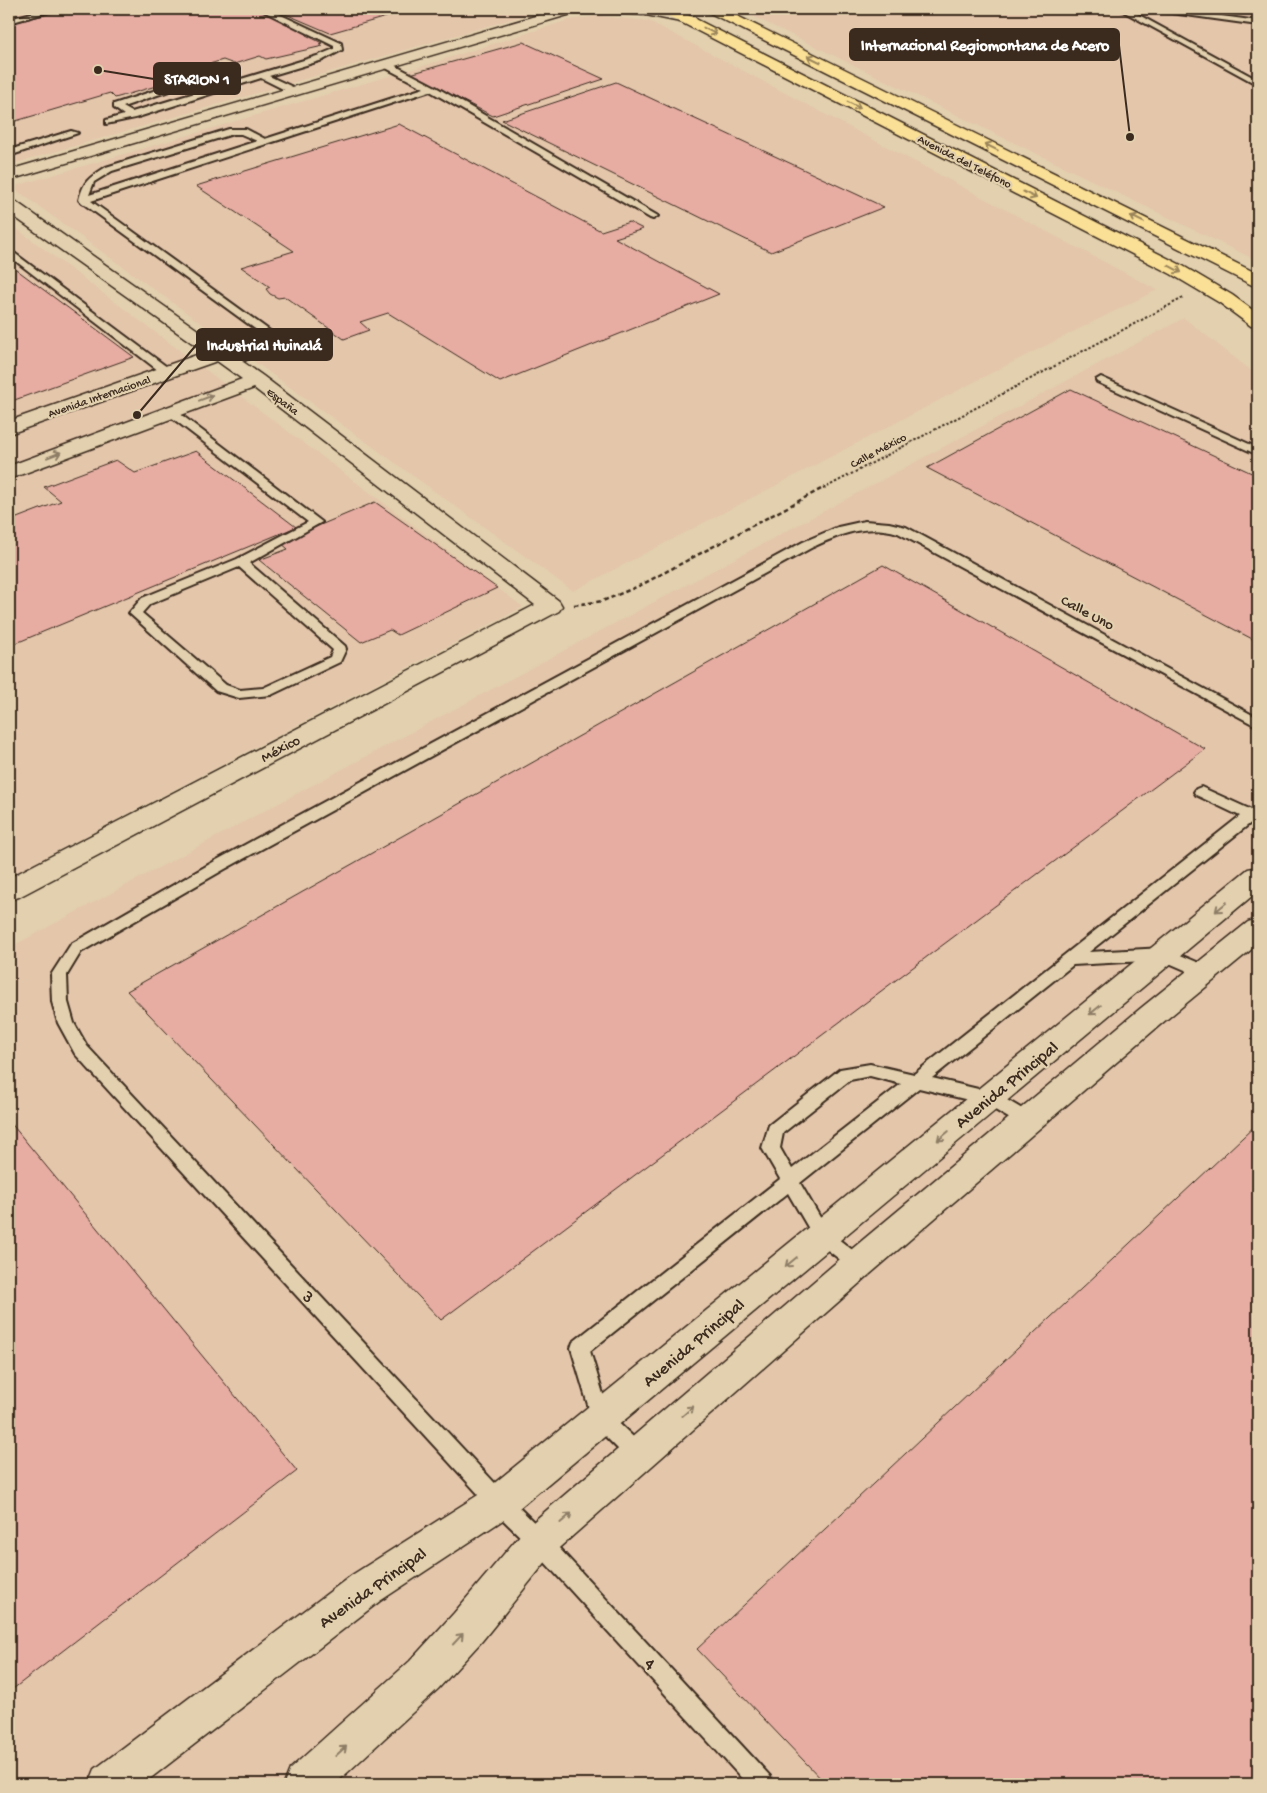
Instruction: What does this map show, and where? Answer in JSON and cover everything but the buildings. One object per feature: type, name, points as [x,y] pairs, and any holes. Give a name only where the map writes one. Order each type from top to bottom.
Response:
[{"type":"main road","name":"Avenida del Teléfono","points":[[666,9],[1206,286],[1258,322]]},
{"type":"main road","name":"Avenida del Teléfono","points":[[713,9],[1258,281]]},
{"type":"street","points":[[9,175],[573,9]]},
{"type":"street","points":[[619,9],[646,11],[690,20]]},
{"type":"street","name":"España","points":[[9,205],[256,380],[551,606]]},
{"type":"street","name":"Avenida Internacional","points":[[9,428],[167,372],[225,358]]},
{"type":"street","points":[[9,472],[256,380]]},
{"type":"street","name":"México","points":[[9,890],[551,606]]},
{"type":"street","name":"Avenida Principal","points":[[110,1784],[366,1588],[499,1502],[1258,876]]},
{"type":"street","points":[[305,1784],[424,1675],[468,1627],[539,1541],[858,1264],[1258,929]]},
{"type":"lane","points":[[9,21],[55,9]]},
{"type":"lane","points":[[109,122],[320,58],[338,50],[338,46],[263,9]]},
{"type":"lane","points":[[1123,9],[1258,82]]},
{"type":"lane","points":[[1157,9],[1258,23]]},
{"type":"lane","points":[[385,64],[431,88],[653,216]]},
{"type":"lane","points":[[262,76],[294,90]]},
{"type":"lane","points":[[132,116],[117,106],[205,77]]},
{"type":"lane","points":[[84,200],[431,88]]},
{"type":"lane","points":[[84,200],[86,186],[91,180],[109,169],[232,131],[242,131],[264,142]]},
{"type":"lane","points":[[9,153],[74,133]]},
{"type":"lane","points":[[84,200],[279,341],[277,344],[225,358]]},
{"type":"lane","points":[[9,252],[167,372]]},
{"type":"lane","points":[[1101,380],[1258,452]]},
{"type":"lane","points":[[170,412],[316,522],[241,562],[146,600],[135,613],[220,688],[239,694],[266,692],[334,659],[340,648],[241,562]]},
{"type":"lane","name":"Calle Uno","points":[[81,1050],[66,1023],[60,1002],[59,975],[76,948],[220,865],[808,545],[832,533],[859,525],[886,524],[902,530],[1258,723]]},
{"type":"lane","points":[[638,1455],[601,1419],[580,1348],[1070,959],[1255,817],[1201,792]]},
{"type":"lane","points":[[1070,959],[1164,954],[1205,972]]},
{"type":"lane","name":"3","points":[[81,1050],[499,1502],[539,1541]]},
{"type":"lane","points":[[858,1264],[822,1236],[771,1148],[775,1130],[846,1074],[870,1070],[989,1098],[1028,1121]]},
{"type":"lane","name":"4","points":[[539,1541],[762,1784]]},
{"type":"path","name":"Calle México","points":[[551,606],[570,606],[602,601],[634,588],[1206,286]]},
{"type":"shaded area","points":[[9,9],[546,9],[9,165]]},
{"type":"shaded area","points":[[754,9],[1258,9],[1258,261],[744,12]]},
{"type":"shaded area","points":[[598,16],[649,21],[1157,290],[999,369],[573,591],[12,187],[413,69],[569,20]]},
{"type":"shaded area","points":[[9,223],[523,607],[9,876]]},
{"type":"shaded area","points":[[1184,318],[1258,376],[1258,1784],[9,1784],[9,948]]},
{"type":"place","name":"STARION 1","points":[[98,70]]},
{"type":"place","name":"Internacional Regiomontana de Acero","points":[[1130,137]]},
{"type":"place","name":"Industrial Huinalá","points":[[137,415]]}]
